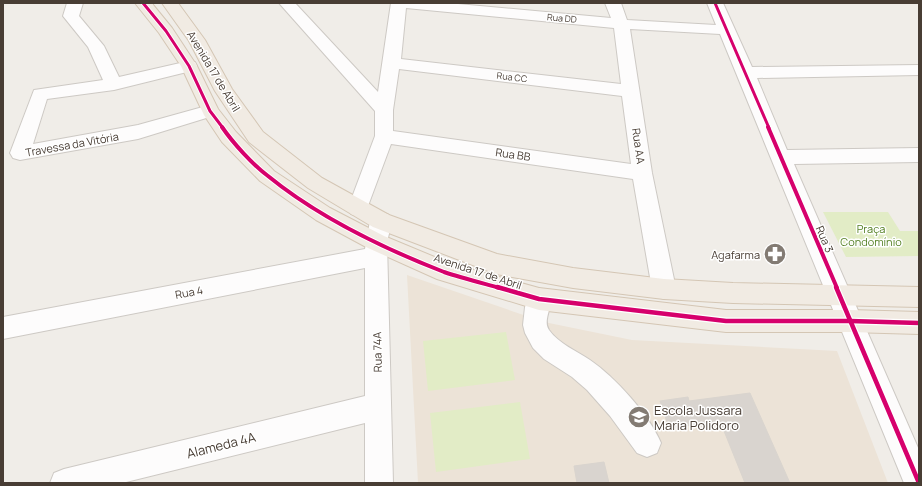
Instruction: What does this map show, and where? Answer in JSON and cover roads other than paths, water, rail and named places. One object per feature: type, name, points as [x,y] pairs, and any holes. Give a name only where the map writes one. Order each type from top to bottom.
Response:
[{"type":"main road","name":"Avenida 17 de Abril","points":[[143,3],[166,31],[190,66],[210,110],[229,137],[267,176],[323,214],[445,272],[539,299],[726,321],[850,321],[919,323]]},
{"type":"main road","name":"Avenida 17 de Abril","points":[[170,3],[197,40],[224,90],[256,137],[315,183],[358,208],[378,240]]},
{"type":"main road","name":"Avenida 17 de Abril","points":[[378,240],[444,243],[496,264],[573,278],[664,289],[733,293],[919,297]]},
{"type":"street","points":[[75,3],[71,16],[96,46],[114,84]]},
{"type":"street","points":[[287,3],[384,110]]},
{"type":"street","points":[[358,208],[384,136],[384,110],[392,63],[399,3]]},
{"type":"street","name":"Rua DD","points":[[399,3],[621,24],[725,30]]},
{"type":"street","name":"Rua AA","points":[[613,3],[621,24],[642,173],[664,289]]},
{"type":"street","name":"Rua 3","points":[[715,3],[725,30],[746,73],[780,158],[840,295],[919,483]]},
{"type":"street","name":"Rua CC","points":[[392,63],[631,91]]},
{"type":"street","name":"Travessa da Vitória","points":[[190,66],[114,84],[40,94],[20,153],[138,132],[210,110]]},
{"type":"street","points":[[746,73],[919,70]]},
{"type":"street","name":"Rua BB","points":[[384,136],[642,173]]},
{"type":"street","points":[[780,158],[919,154]]},
{"type":"street","name":"Rua 4","points":[[3,328],[378,240]]},
{"type":"street","name":"Rua 74A","points":[[378,240],[379,483]]},
{"type":"street","points":[[539,299],[536,317],[536,331],[547,345],[587,373],[622,408],[647,443]]},
{"type":"street","name":"Alameda 4A","points":[[64,483],[378,406]]},
{"type":"place","name":"Agafarma","points":[[775,254]]},
{"type":"place","name":"Escola Jussara Maria Polidoro","points":[[639,417]]},
{"type":"park label","name":"Praça Condomínio","points":[[871,234]]}]
